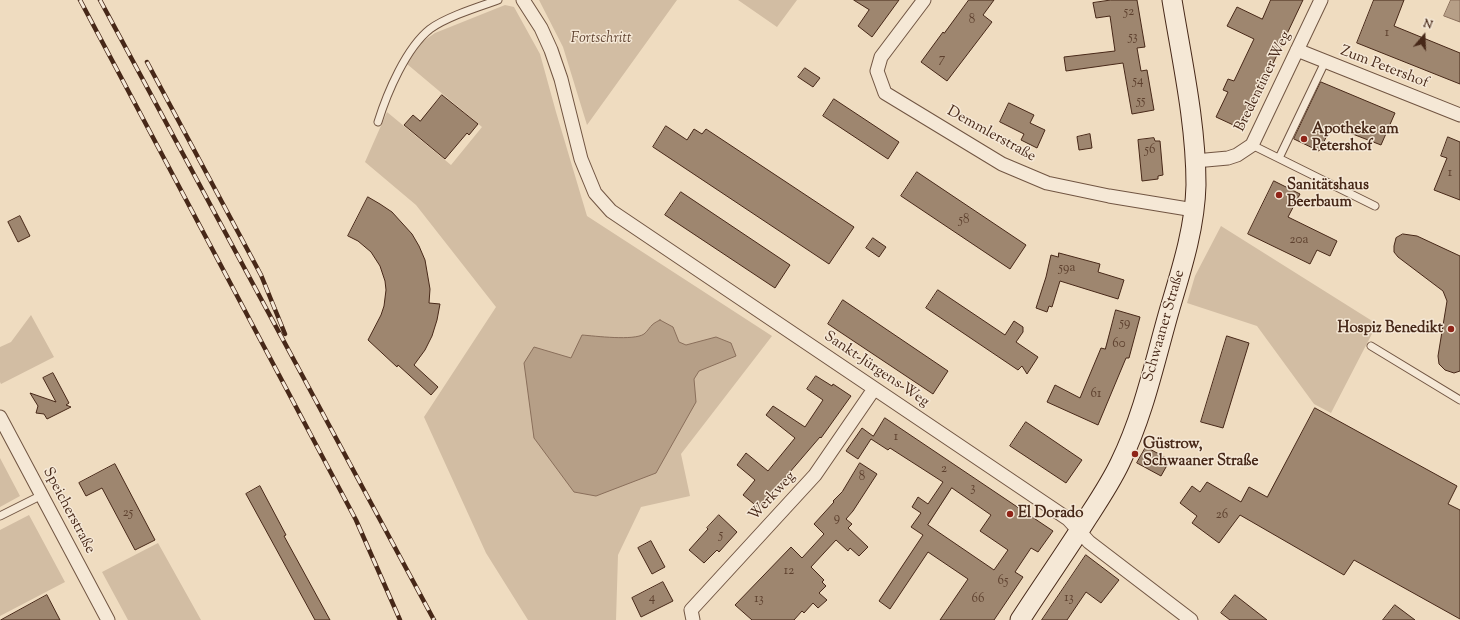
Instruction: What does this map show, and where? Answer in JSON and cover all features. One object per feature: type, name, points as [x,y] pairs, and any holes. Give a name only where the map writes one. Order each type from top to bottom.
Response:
[{"type":"main road","name":"Schwaaner Straße","points":[[1020,620],[1105,490],[1120,462],[1134,428],[1181,272],[1194,210],[1196,186],[1192,120],[1172,0]]},
{"type":"street","name":"Sankt-Jürgens-Weg","points":[[523,0],[541,28],[551,50],[561,79],[581,159],[595,193],[611,212],[1068,519],[1089,542],[1191,620]]},
{"type":"street","name":"Demmlerstraße","points":[[924,0],[882,57],[877,71],[886,93],[1002,164],[1047,182],[1109,196],[1194,210]]},
{"type":"street","name":"Bredentiner Weg","points":[[1195,161],[1228,158],[1237,155],[1252,144],[1321,0]]},
{"type":"street","name":"Zum Petershof","points":[[1297,50],[1460,115]]},
{"type":"street","name":"Werkweg","points":[[693,620],[691,610],[815,475],[874,389]]},
{"type":"street","name":"Speicherstraße","points":[[0,416],[108,620]]},
{"type":"lane","points":[[378,122],[385,100],[404,61],[417,43],[430,29],[449,19],[498,0]]},
{"type":"lane","points":[[1279,158],[1325,62]]},
{"type":"lane","points":[[1252,144],[1375,206]]},
{"type":"lane","points":[[1372,346],[1460,400]]},
{"type":"lane","points":[[0,516],[42,495]]},
{"type":"green space","name":"Fortschritt","points":[[539,0],[677,0],[587,125],[563,47]]},
{"type":"green space","points":[[738,0],[797,0],[777,27]]},
{"type":"green space","points":[[505,5],[514,7],[540,54],[587,216],[772,336],[681,454],[690,496],[641,507],[618,555],[616,620],[528,620],[486,553],[424,417],[496,307],[416,205],[365,162],[387,112],[451,165],[482,127],[407,64],[422,42],[435,33]]},
{"type":"green space","points":[[1221,226],[1377,324],[1331,413],[1314,404],[1257,326],[1187,303],[1195,276]]},
{"type":"green space","points":[[31,315],[54,357],[1,384],[0,347],[11,342]]},
{"type":"green space","points":[[0,458],[20,496],[0,507]]},
{"type":"green space","points":[[29,515],[65,582],[0,616],[0,530]]},
{"type":"green space","points":[[158,543],[201,620],[128,620],[102,572]]},
{"type":"shaded area","points":[[1451,0],[1460,0],[1460,22],[1444,16]]},
{"type":"shaded area","points":[[660,320],[673,327],[679,342],[686,345],[716,337],[731,343],[736,356],[699,371],[694,379],[696,402],[656,473],[596,496],[574,492],[534,438],[524,363],[534,347],[571,358],[582,335],[614,338],[639,336],[644,334],[652,325]]},
{"type":"building","points":[[854,0],[899,0],[872,37],[858,26],[869,10]]},
{"type":"building","points":[[969,0],[994,0],[983,15],[992,22],[947,81],[921,62]]},
{"type":"building","points":[[1111,0],[1137,0],[1145,47],[1137,48],[1141,71],[1147,70],[1154,110],[1132,114],[1123,63],[1066,71],[1064,57],[1115,51],[1110,16],[1096,18],[1093,3]]},
{"type":"building","points":[[1271,0],[1303,0],[1242,129],[1216,117],[1228,92],[1223,90],[1228,79],[1234,81],[1254,39],[1227,26],[1237,7],[1262,19]]},
{"type":"building","points":[[1374,0],[1404,0],[1394,26],[1460,53],[1460,84],[1357,43]]},
{"type":"building","points":[[805,68],[820,78],[813,87],[798,77]]},
{"type":"building","points":[[1321,82],[1395,113],[1381,145],[1332,126],[1319,151],[1294,139]]},
{"type":"building","points":[[442,95],[478,124],[469,135],[467,133],[445,159],[404,125],[413,115],[420,121]]},
{"type":"building","points":[[834,99],[899,142],[888,159],[823,116]]},
{"type":"building","points":[[1009,103],[1034,115],[1030,123],[1045,130],[1037,148],[1021,140],[1024,134],[1000,122]]},
{"type":"building","points":[[666,126],[687,140],[694,129],[702,134],[706,129],[854,227],[829,264],[653,147]]},
{"type":"building","points":[[1090,134],[1092,148],[1079,150],[1077,137]]},
{"type":"building","points":[[1448,137],[1460,142],[1460,200],[1434,190],[1447,158],[1441,156]]},
{"type":"building","points":[[1154,138],[1155,141],[1160,141],[1163,175],[1158,176],[1158,179],[1142,181],[1138,140]]},
{"type":"building","points":[[917,172],[1026,245],[1010,269],[901,196]]},
{"type":"building","points":[[1274,181],[1300,194],[1288,217],[1337,241],[1330,256],[1317,250],[1310,264],[1248,234]]},
{"type":"building","points":[[681,192],[790,265],[775,288],[665,215]]},
{"type":"building","points":[[368,197],[392,212],[412,234],[425,260],[430,289],[429,303],[440,304],[432,336],[425,350],[414,365],[438,387],[431,395],[398,365],[397,367],[368,340],[384,306],[386,290],[385,281],[380,266],[371,252],[358,241],[348,236]]},
{"type":"building","points":[[20,216],[30,236],[18,242],[8,222]]},
{"type":"building","name":"Hospiz Benedikt","points":[[1403,234],[1417,236],[1460,256],[1460,371],[1454,373],[1445,370],[1439,364],[1438,356],[1447,301],[1443,291],[1398,257],[1394,252],[1396,238]]},
{"type":"building","points":[[873,238],[886,247],[879,257],[866,248]]},
{"type":"building","points":[[1059,253],[1100,264],[1098,272],[1124,280],[1118,299],[1060,281],[1052,307],[1049,306],[1047,312],[1036,308],[1051,255],[1058,257]]},
{"type":"building","points":[[938,290],[1005,335],[1014,321],[1023,327],[1023,332],[1016,342],[1038,357],[1027,374],[1022,366],[1018,370],[926,308]]},
{"type":"building","points":[[843,300],[948,371],[933,394],[828,324]]},
{"type":"building","points":[[1116,310],[1140,317],[1129,358],[1126,358],[1098,425],[1047,402],[1055,385],[1080,398],[1101,348],[1105,349]]},
{"type":"building","points":[[1227,336],[1249,343],[1223,428],[1201,422]]},
{"type":"building","points":[[53,373],[69,403],[66,405],[71,407],[47,419],[44,414],[36,413],[38,406],[30,393],[56,402],[43,378]]},
{"type":"building","points":[[816,376],[832,386],[833,384],[851,396],[821,438],[820,437],[759,508],[743,495],[755,480],[737,465],[746,453],[768,471],[795,438],[766,415],[773,406],[805,427],[823,400],[807,389]]},
{"type":"building","points":[[1315,408],[1457,486],[1448,504],[1460,510],[1460,619],[1354,560],[1344,575],[1240,515],[1219,543],[1192,523],[1197,516],[1180,503],[1192,486],[1200,492],[1207,482],[1241,502],[1249,487],[1267,497]]},
{"type":"building","points":[[885,418],[1053,531],[1038,552],[1031,548],[1015,572],[1023,577],[994,620],[940,620],[968,579],[928,552],[890,609],[879,601],[923,535],[911,527],[921,513],[912,507],[918,497],[928,504],[943,482],[890,448],[888,450],[871,439],[858,459],[846,451],[862,428],[873,436]],"holes":[[[952,488],[991,515],[980,531],[1008,550],[994,570],[928,525]]]},
{"type":"building","points":[[1026,422],[1082,460],[1066,483],[1010,446]]},
{"type":"building","points":[[1146,447],[1170,460],[1161,476],[1137,463]]},
{"type":"building","points":[[860,463],[877,474],[853,511],[846,519],[852,524],[848,528],[868,547],[859,556],[850,548],[848,551],[836,540],[811,567],[824,580],[822,582],[826,586],[819,593],[827,600],[818,608],[813,603],[804,613],[802,611],[794,620],[752,620],[735,605],[791,547],[802,558],[824,534],[814,524],[842,492]]},
{"type":"building","points":[[115,464],[155,540],[135,550],[102,488],[86,496],[79,483]]},
{"type":"building","points":[[260,486],[286,535],[284,536],[330,620],[315,620],[246,494]]},
{"type":"building","points":[[719,515],[737,532],[719,552],[717,550],[704,563],[689,550]]},
{"type":"building","points":[[651,541],[665,567],[652,574],[638,548]]},
{"type":"building","points":[[1086,555],[1119,580],[1101,603],[1086,592],[1067,620],[1042,620]]},
{"type":"building","points":[[663,582],[673,601],[641,617],[632,598]]},
{"type":"building","points":[[47,595],[60,620],[1,620]]},
{"type":"building","points":[[1235,595],[1267,620],[1230,620],[1221,613]]},
{"type":"building","points":[[1395,605],[1415,620],[1383,620]]},
{"type":"railway","points":[[80,0],[356,520],[400,620]]},
{"type":"railway","points":[[100,0],[434,620]]},
{"type":"railway","points":[[147,62],[261,275],[285,334]]},
{"type":"place","name":"Apotheke am Petershof","points":[[1304,139]]},
{"type":"place","name":"Sanitätshaus Beerbaum","points":[[1279,195]]},
{"type":"place","name":"Hospiz Benedikt","points":[[1451,329]]},
{"type":"place","name":"Güstrow, Schwaaner Straße","points":[[1135,454]]},
{"type":"place","name":"El Dorado","points":[[1010,514]]}]
